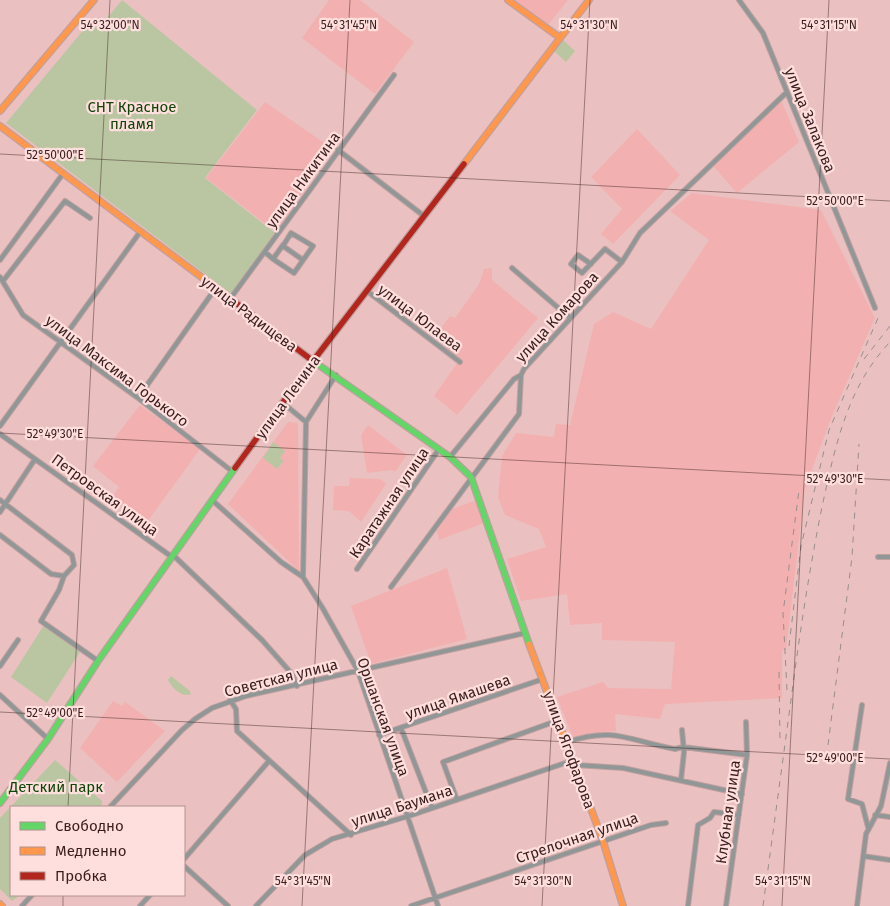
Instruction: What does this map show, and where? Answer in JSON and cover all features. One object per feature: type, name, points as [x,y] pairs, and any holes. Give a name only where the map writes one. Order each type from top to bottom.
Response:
[{"type":"main road","points":[[0,111],[94,0]]},
{"type":"main road","points":[[508,0],[559,37]]},
{"type":"main road","name":"улица Ленина","points":[[0,803],[48,739],[98,661],[313,361],[589,0]]},
{"type":"main road","name":"улица Радищева","points":[[0,126],[62,175],[313,361],[336,375],[450,457],[471,477],[512,596]]},
{"type":"main road","name":"улица Ягофарова","points":[[512,596],[603,841],[623,906]]},
{"type":"street","name":"улица Залакова","points":[[739,0],[763,33],[875,308]]},
{"type":"street","name":"улица Никитина","points":[[230,299],[394,75]]},
{"type":"street","name":"улица Комарова","points":[[391,587],[519,414],[521,375],[524,369],[622,262],[640,233],[787,92]]},
{"type":"street","points":[[338,150],[424,216]]},
{"type":"street","points":[[0,260],[62,175]]},
{"type":"street","points":[[1,279],[65,201],[90,218]]},
{"type":"street","points":[[264,252],[294,273],[313,246],[283,227]]},
{"type":"street","points":[[0,426],[140,232]]},
{"type":"street","points":[[273,259],[291,233]]},
{"type":"street","points":[[282,246],[303,260]]},
{"type":"street","points":[[591,264],[578,255],[571,264],[582,273],[591,264],[605,249],[622,262]]},
{"type":"street","points":[[512,268],[570,318]]},
{"type":"street","name":"улица Максима Горького","points":[[1,279],[23,315],[138,398],[233,472]]},
{"type":"street","points":[[138,398],[216,288]]},
{"type":"street","name":"улица Юлаева","points":[[366,291],[460,362]]},
{"type":"street","points":[[303,577],[306,422],[336,375]]},
{"type":"street","points":[[450,457],[514,379],[521,375]]},
{"type":"street","points":[[283,403],[306,422]]},
{"type":"street","name":"Петровская улица","points":[[0,434],[173,556],[262,640],[292,674],[297,686]]},
{"type":"street","name":"Каратажная улица","points":[[357,569],[439,449]]},
{"type":"street","points":[[0,512],[35,459]]},
{"type":"street","points":[[0,500],[72,555],[74,565],[64,576],[59,590],[41,621],[98,661]]},
{"type":"street","points":[[212,500],[281,562],[303,577]]},
{"type":"street","points":[[0,535],[51,574],[64,576]]},
{"type":"street","points":[[878,557],[890,557]]},
{"type":"street","name":"Оршанская улица","points":[[303,577],[358,671],[406,817],[438,906]]},
{"type":"street","name":"Советская улица","points":[[112,805],[182,730],[212,708],[230,700],[525,633]]},
{"type":"street","points":[[0,666],[18,640]]},
{"type":"street","name":"улица Ямашева","points":[[379,735],[543,679]]},
{"type":"street","points":[[0,694],[48,739]]},
{"type":"street","points":[[230,700],[236,709],[237,731],[351,835]]},
{"type":"street","points":[[862,705],[848,799],[862,804],[868,827]]},
{"type":"street","points":[[457,800],[443,762],[559,720]]},
{"type":"street","name":"Клубная улица","points":[[726,906],[747,755],[746,722]]},
{"type":"street","points":[[401,728],[432,808]]},
{"type":"street","points":[[681,780],[682,730]]},
{"type":"street","points":[[567,742],[589,734],[615,734],[664,747],[683,747],[747,755]]},
{"type":"street","points":[[185,857],[269,762]]},
{"type":"street","points":[[575,763],[624,768],[742,794]]},
{"type":"street","name":"улица Баумана","points":[[256,906],[305,855],[332,839],[351,835],[575,763]]},
{"type":"street","points":[[857,906],[868,827],[885,795],[890,763]]},
{"type":"street","points":[[688,906],[698,825],[710,818],[714,812],[739,815]]},
{"type":"street","points":[[876,815],[890,817]]},
{"type":"street","name":"Стрелочная улица","points":[[411,906],[651,825],[666,824]]},
{"type":"street","points":[[863,856],[890,860]]},
{"type":"street","points":[[185,867],[228,906]]},
{"type":"street","points":[[22,906],[31,896]]},
{"type":"street","points":[[140,906],[149,896]]},
{"type":"shaded area","points":[[329,0],[360,0],[414,42],[375,94],[302,38]]},
{"type":"shaded area","points":[[513,0],[568,0],[548,25]]},
{"type":"shaded area","points":[[781,100],[799,142],[737,193],[713,166]]},
{"type":"shaded area","points":[[265,102],[333,149],[276,232],[206,178]]},
{"type":"shaded area","points":[[637,129],[680,175],[613,244],[601,234],[622,209],[591,177]]},
{"type":"shaded area","points":[[692,193],[821,210],[875,318],[832,416],[805,488],[786,650],[782,650],[782,698],[665,704],[660,719],[615,714],[616,731],[590,733],[573,738],[557,697],[603,682],[608,688],[671,689],[675,642],[602,640],[602,623],[570,625],[567,594],[521,601],[507,559],[546,547],[539,529],[505,515],[498,497],[502,456],[516,433],[554,437],[556,424],[570,425],[594,324],[613,312],[651,329],[709,240],[670,211]]},
{"type":"shaded area","points":[[492,268],[492,280],[538,318],[457,415],[434,396],[458,362],[443,351],[451,339],[441,328],[450,316],[455,318],[479,284],[484,269]]},
{"type":"shaded area","points":[[140,405],[200,449],[145,525],[110,500],[119,487],[93,466]]},
{"type":"shaded area","points":[[288,422],[298,423],[299,571],[228,504]]},
{"type":"shaded area","points":[[368,425],[407,455],[395,472],[392,470],[367,473],[361,435]]},
{"type":"shaded area","points":[[350,478],[380,479],[386,484],[361,522],[349,511],[333,510],[334,486],[349,486]]},
{"type":"shaded area","points":[[477,500],[484,523],[439,540],[437,531],[452,509]]},
{"type":"shaded area","points":[[447,568],[467,639],[371,664],[351,606]]},
{"type":"shaded area","points":[[113,701],[122,706],[125,702],[165,731],[117,782],[80,748]]},
{"type":"green space","name":"СНТ Красное пламя","points":[[122,0],[257,110],[205,178],[279,236],[234,296],[6,123],[90,22],[98,29]]},
{"type":"green space","points":[[563,40],[575,51],[566,62],[554,51]]},
{"type":"green space","points":[[273,442],[285,451],[280,458],[284,461],[277,469],[263,458]]},
{"type":"green space","points":[[44,625],[80,652],[47,703],[11,677]]},
{"type":"green space","points":[[171,676],[190,691],[191,694],[184,695],[175,689],[168,680]]},
{"type":"green space","name":"Детский парк","points":[[55,760],[102,801],[100,806],[11,806]]},
{"type":"green space","name":"Детский парк","points":[[10,807],[10,896],[19,896],[12,901],[0,889],[0,818]]},
{"type":"railway","points":[[789,646],[801,546],[829,430],[878,318]]},
{"type":"railway","points":[[864,359],[890,326]]},
{"type":"railway","points":[[763,906],[803,618],[822,507],[838,440],[853,398],[863,378],[890,342]]},
{"type":"railway","points":[[828,745],[852,557],[859,444]]},
{"type":"railway","points":[[787,690],[783,613],[799,490]]},
{"type":"railway","points":[[779,672],[780,742]]},
{"type":"traffic: fast","points":[[313,361],[450,457],[471,477],[529,644]]},
{"type":"traffic: fast","points":[[0,803],[48,739],[98,661],[235,468]]},
{"type":"traffic: slow","points":[[0,111],[94,0]]},
{"type":"traffic: slow","points":[[508,0],[559,37]]},
{"type":"traffic: slow","points":[[464,164],[589,0]]},
{"type":"traffic: slow","points":[[0,126],[236,303]]},
{"type":"traffic: slow","points":[[529,644],[603,841],[623,906]]},
{"type":"traffic: jam","points":[[235,468],[313,361],[464,164]]},
{"type":"traffic: jam","points":[[236,303],[313,361]]}]
